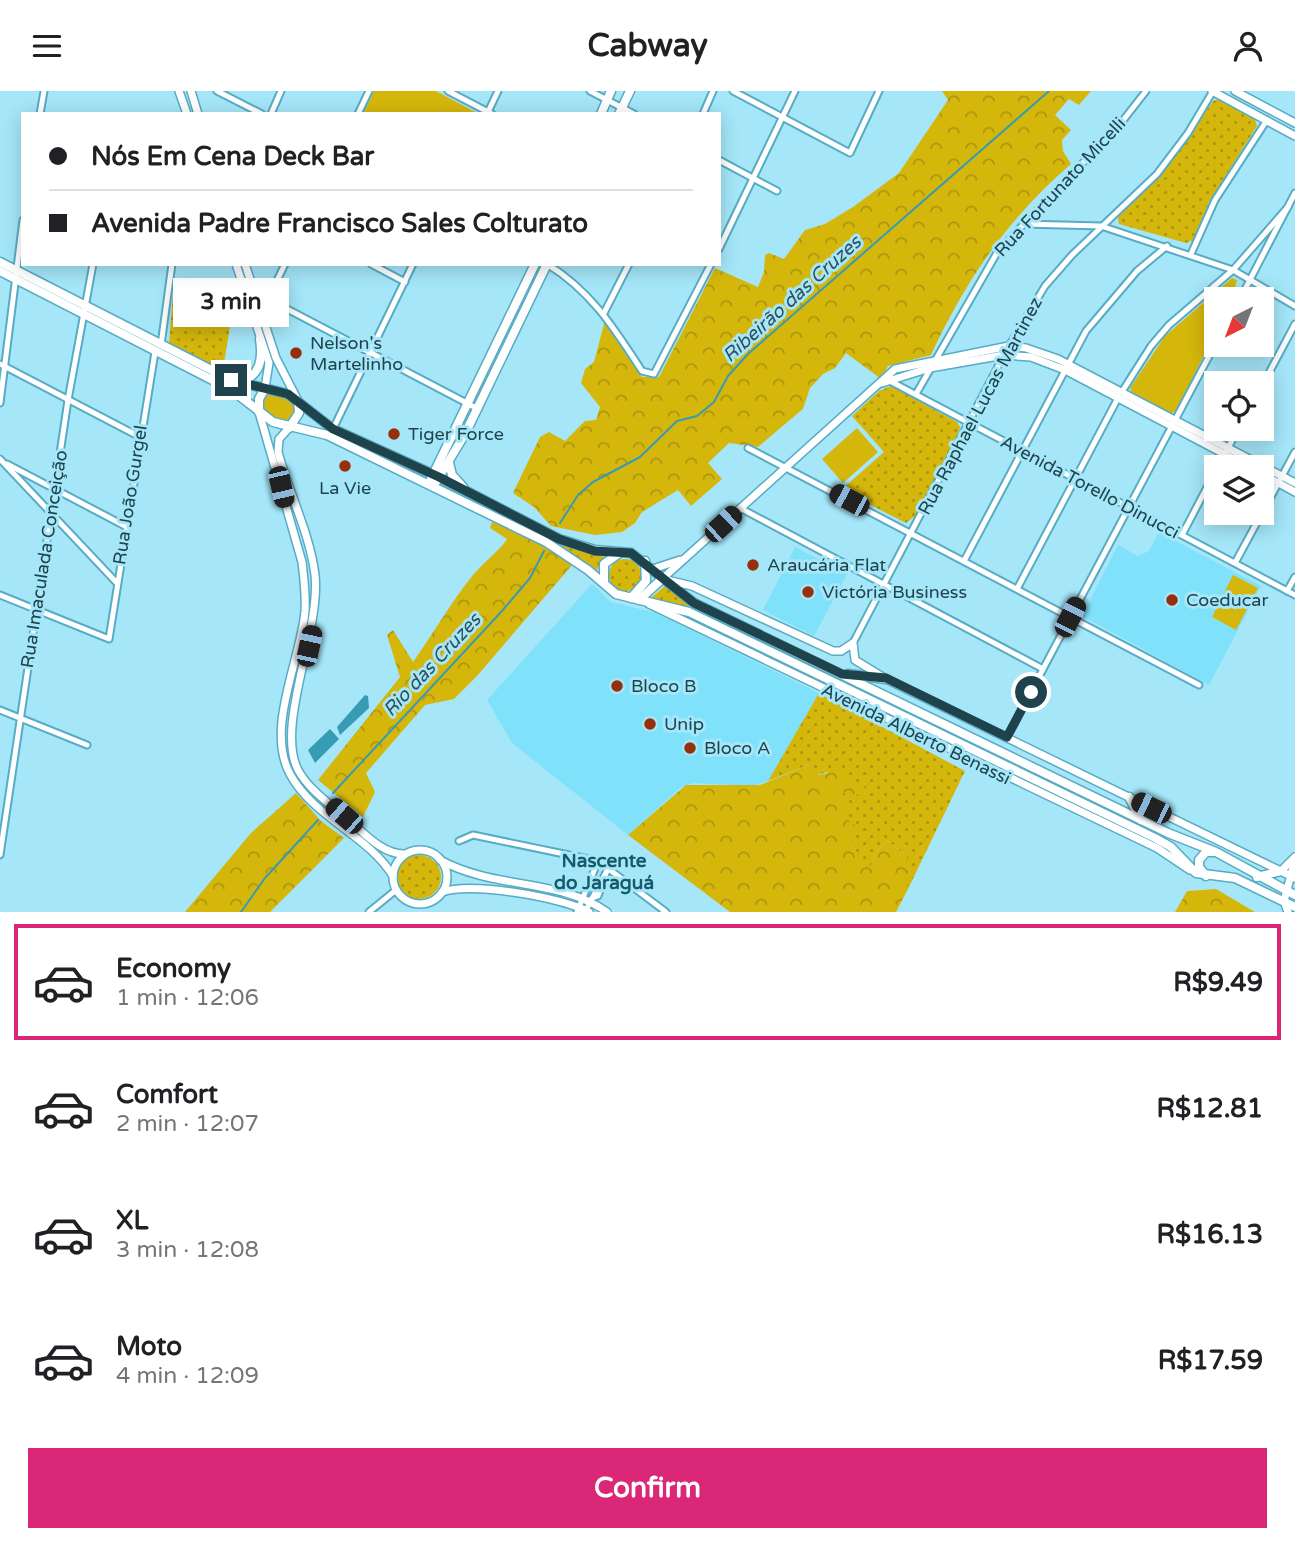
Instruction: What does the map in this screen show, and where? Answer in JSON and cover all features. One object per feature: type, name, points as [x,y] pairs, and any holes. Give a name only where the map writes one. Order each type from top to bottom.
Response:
[{"type":"main road","points":[[602,112],[611,91]]},
{"type":"main road","points":[[621,111],[630,91]]},
{"type":"main road","points":[[0,262],[14,274],[158,348],[232,390],[273,422],[327,435],[546,542],[616,594],[689,612],[1138,829],[1171,847],[1190,870],[1207,876],[1235,878],[1295,907]]},
{"type":"main road","points":[[432,486],[455,428],[534,266]]},
{"type":"main road","points":[[435,477],[450,463],[546,266]]},
{"type":"main road","points":[[0,271],[14,274]]},
{"type":"main road","points":[[238,382],[258,369],[262,358],[260,339]]},
{"type":"main road","points":[[158,348],[238,382],[288,394],[333,429],[575,545],[595,551],[624,552],[645,561],[662,579],[694,603],[1141,820],[1216,852],[1257,877],[1295,895]]},
{"type":"main road","points":[[260,412],[259,400],[265,388]]},
{"type":"main road","points":[[289,428],[299,413],[298,401]]},
{"type":"main road","points":[[455,428],[465,434]]},
{"type":"main road","points":[[450,463],[452,475],[470,495]]},
{"type":"main road","points":[[604,583],[601,577],[604,564],[610,557],[624,552]]},
{"type":"main road","points":[[635,599],[646,581],[645,561]]},
{"type":"main road","points":[[635,599],[662,579]]},
{"type":"main road","points":[[842,674],[886,678]]},
{"type":"main road","points":[[1129,797],[1141,820]]},
{"type":"main road","points":[[1207,876],[1199,867],[1199,860],[1206,852],[1216,852]]},
{"type":"main road","points":[[1257,877],[1288,875]]},
{"type":"street","points":[[40,112],[44,91]]},
{"type":"street","points":[[179,91],[186,112]]},
{"type":"street","points":[[191,91],[197,112]]},
{"type":"street","points":[[217,91],[258,112]]},
{"type":"street","points":[[272,112],[281,91]]},
{"type":"street","points":[[359,112],[369,91]]},
{"type":"street","points":[[448,91],[488,112]]},
{"type":"street","points":[[490,112],[498,91]]},
{"type":"street","points":[[590,91],[621,111]]},
{"type":"street","points":[[704,112],[713,91]]},
{"type":"street","points":[[733,91],[850,153],[879,91]]},
{"type":"street","points":[[722,235],[795,91]]},
{"type":"street","name":"Rua Fortunato Micelli","points":[[916,394],[980,277],[998,251],[1121,123],[1146,91]]},
{"type":"street","points":[[1212,91],[1295,136]]},
{"type":"street","name":"Rua Raphael Lucas Martinez","points":[[853,643],[1004,355],[1045,286],[1101,226],[1157,174],[1188,133],[1212,91]]},
{"type":"street","points":[[1235,91],[1295,123]]},
{"type":"street","points":[[1191,254],[1214,200],[1267,120]]},
{"type":"street","points":[[721,161],[777,191]]},
{"type":"street","points":[[1247,287],[1295,193]]},
{"type":"street","points":[[1017,589],[1120,395],[1169,325],[1233,270],[1287,207]]},
{"type":"street","points":[[1023,224],[1101,226],[1233,270],[1295,306]]},
{"type":"street","points":[[0,403],[2,365],[21,232]]},
{"type":"street","points":[[964,561],[1086,331],[1137,271],[1167,246]]},
{"type":"street","name":"Rua Imaculada Conceição","points":[[0,855],[2,819],[68,400],[93,266]]},
{"type":"street","name":"Rua João Gurgel","points":[[37,610],[109,639],[139,437],[172,266]]},
{"type":"street","points":[[237,266],[270,363],[265,388]]},
{"type":"street","points":[[246,266],[276,358],[298,401]]},
{"type":"street","points":[[252,314],[268,299],[284,266]]},
{"type":"street","points":[[375,266],[405,282]]},
{"type":"street","points":[[333,429],[412,266]]},
{"type":"street","points":[[550,266],[576,283],[604,313],[642,371],[654,374],[710,266]]},
{"type":"street","points":[[604,313],[628,266]]},
{"type":"street","points":[[268,299],[478,409]]},
{"type":"street","points":[[1270,371],[1295,324]]},
{"type":"street","points":[[662,579],[885,381],[895,369],[936,358],[1009,346],[1043,353],[1280,480],[1295,492]]},
{"type":"street","points":[[885,381],[930,367],[1004,355],[1031,357],[1067,367]]},
{"type":"street","points":[[1007,737],[1209,357]]},
{"type":"street","points":[[2,365],[139,437]]},
{"type":"street","name":"Avenida Torello Dinucci","points":[[885,381],[916,394],[1295,595]]},
{"type":"street","points":[[260,412],[302,562],[306,586],[305,613],[281,728],[283,757],[302,792],[376,856],[393,876],[396,890],[408,901],[413,912]]},
{"type":"street","points":[[289,428],[279,439],[278,452],[315,579],[314,619],[292,724],[292,753],[302,776],[322,797],[389,853],[426,851],[466,874],[589,898],[598,896],[608,870]]},
{"type":"street","points":[[1224,455],[1231,441]]},
{"type":"street","points":[[748,448],[1199,685]]},
{"type":"street","points":[[1226,451],[1232,455]]},
{"type":"street","points":[[1235,563],[1295,452]]},
{"type":"street","points":[[1,460],[125,526]]},
{"type":"street","points":[[1,460],[116,582]]},
{"type":"street","points":[[1274,478],[1295,483]]},
{"type":"street","points":[[1182,535],[1204,494]]},
{"type":"street","points":[[740,508],[1043,669]]},
{"type":"street","points":[[653,569],[690,555]]},
{"type":"street","points":[[1287,591],[1295,577]]},
{"type":"street","points":[[662,579],[692,586],[833,651],[841,651],[853,643],[855,660],[886,678],[1288,875]]},
{"type":"street","points":[[0,595],[37,610]]},
{"type":"street","points":[[0,710],[87,745]]},
{"type":"street","points":[[459,841],[473,835],[598,861],[666,912]]},
{"type":"street","points":[[393,876],[398,860],[404,854]]},
{"type":"street","points":[[1288,912],[1284,901],[1285,891],[1295,859]]},
{"type":"street","points":[[433,912],[447,876],[440,860]]},
{"type":"street","points":[[408,901],[423,904],[439,895],[486,888],[583,911],[598,861]]},
{"type":"street","points":[[369,912],[396,890]]},
{"type":"street","points":[[589,898],[607,912]]},
{"type":"shaded area","name":"Coeducar","points":[[1159,532],[1261,586],[1209,685],[1082,616],[1118,545],[1138,556],[1149,551]]},
{"type":"shaded area","points":[[795,547],[847,574],[814,636],[763,610]]},
{"type":"shaded area","name":"Unip","points":[[592,584],[611,602],[656,613],[819,693],[768,781],[753,786],[693,783],[680,788],[628,835],[512,743],[487,700]]},
{"type":"shaded area","points":[[365,695],[368,696],[369,708],[340,735],[337,727]]},
{"type":"shaded area","points":[[330,729],[339,739],[315,763],[308,750]]},
{"type":"green space","points":[[374,91],[436,91],[475,112],[364,112]]},
{"type":"green space","points":[[942,91],[1091,91],[1079,105],[1069,99],[1055,115],[1071,130],[1062,140],[1063,151],[1071,164],[1028,206],[990,252],[959,301],[931,355],[888,366],[881,379],[846,353],[835,368],[823,374],[810,388],[803,409],[758,447],[729,443],[708,463],[722,479],[691,506],[678,490],[642,512],[635,523],[622,532],[595,535],[551,526],[534,507],[513,493],[540,437],[549,432],[565,441],[585,421],[596,420],[600,407],[581,383],[585,369],[594,362],[605,320],[642,377],[659,377],[715,268],[758,287],[764,272],[765,255],[769,253],[784,259],[805,230],[825,224],[899,173],[948,100]]},
{"type":"green space","points":[[1219,99],[1255,119],[1257,126],[1209,202],[1194,240],[1186,243],[1119,224],[1118,217],[1162,174],[1213,101]]},
{"type":"green space","points":[[1232,278],[1237,280],[1235,287],[1222,287]]},
{"type":"green space","points":[[173,294],[233,307],[223,370],[169,343]]},
{"type":"green space","points":[[1204,302],[1204,355],[1176,411],[1170,414],[1132,394],[1130,388],[1165,336]]},
{"type":"green space","points":[[891,386],[957,422],[960,427],[958,436],[916,515],[906,523],[841,490],[884,452],[852,416],[879,391]]},
{"type":"green space","points":[[272,392],[294,402],[297,409],[290,420],[279,421],[263,411],[265,397]]},
{"type":"green space","points":[[857,428],[878,452],[843,483],[822,459]]},
{"type":"green space","points":[[440,484],[541,536],[604,556],[596,572],[439,487]]},
{"type":"green space","points":[[492,522],[528,536],[573,564],[477,676],[454,699],[425,705],[366,773],[375,792],[363,817],[318,780],[400,677],[387,635],[393,630],[413,662],[465,585],[507,539],[490,528]]},
{"type":"green space","points":[[625,559],[636,564],[641,575],[636,586],[625,591],[614,586],[609,575],[614,564]]},
{"type":"green space","points":[[1233,575],[1258,588],[1236,630],[1212,617]]},
{"type":"green space","points":[[666,585],[690,604],[688,608],[651,598]]},
{"type":"green space","points":[[819,693],[965,771],[907,891],[907,856],[888,841],[879,849],[870,868],[856,860],[844,817],[842,792],[855,787],[827,772],[817,775],[808,765],[768,781]]},
{"type":"green space","points":[[808,765],[818,775],[838,771],[851,779],[850,784],[855,787],[863,784],[866,791],[858,795],[842,792],[851,805],[844,817],[858,828],[851,843],[857,860],[870,867],[879,849],[888,841],[907,856],[907,891],[896,912],[730,912],[628,835],[686,785],[760,785]]},
{"type":"green space","points":[[296,793],[321,821],[344,838],[270,912],[185,912],[251,833]]},
{"type":"green space","points":[[419,855],[428,856],[435,861],[440,868],[440,886],[435,893],[428,898],[419,899],[410,898],[403,893],[398,886],[397,877],[398,868],[403,861],[410,856]]},
{"type":"green space","points":[[1216,889],[1255,912],[1175,912],[1187,891]]},
{"type":"waterway","name":"Ribeirão das Cruzes","points":[[560,523],[578,495],[593,482],[640,457],[677,421],[697,416],[714,402],[728,376],[748,354],[1049,91]]},
{"type":"waterway","name":"Rio das Cruzes","points":[[333,793],[502,611],[530,578],[544,551]]},
{"type":"waterway","name":"Rio das Cruzes","points":[[241,912],[265,878],[318,820]]},
{"type":"place","name":"Nelson's Martelinho","points":[[296,353]]},
{"type":"place","name":"Tiger Force","points":[[394,434]]},
{"type":"place","name":"La Vie","points":[[345,466]]},
{"type":"place","name":"Araucária Flat","points":[[753,565]]},
{"type":"place","name":"Victória Business","points":[[808,592]]},
{"type":"place","name":"Coeducar","points":[[1172,600]]},
{"type":"place","name":"Bloco B","points":[[617,686]]},
{"type":"place","name":"Unip","points":[[650,724]]},
{"type":"place","name":"Bloco A","points":[[690,748]]},
{"type":"district","name":"Nascente do Jaraguá","points":[[604,872]]},
{"type":"route","points":[[231,380],[288,394],[333,429],[429,475],[439,477],[559,539],[595,551],[631,553],[645,561],[662,579],[694,603],[842,674],[886,678],[1007,737],[1031,692]]}]
